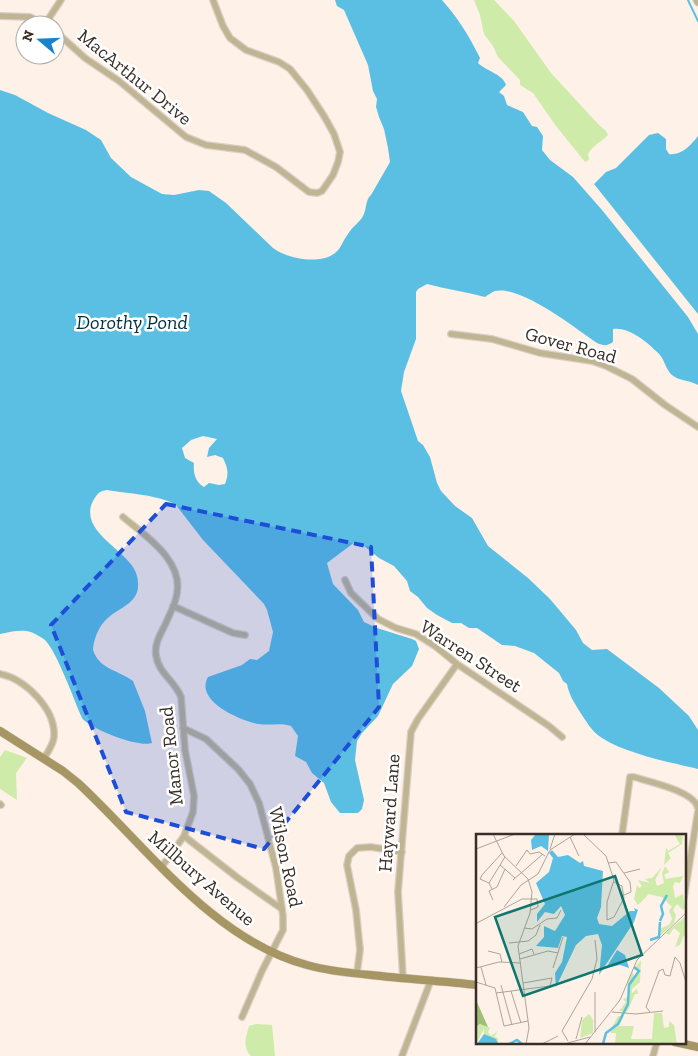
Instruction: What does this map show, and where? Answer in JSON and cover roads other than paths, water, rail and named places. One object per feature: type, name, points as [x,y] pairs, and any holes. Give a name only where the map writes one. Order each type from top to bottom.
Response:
[{"type":"main road","name":"Millbury Avenue","points":[[0,731],[44,758],[78,783],[161,868],[231,928],[251,942],[272,953],[307,966],[327,970],[476,985]]},
{"type":"main road","points":[[684,1044],[698,1047]]},
{"type":"street","points":[[52,15],[61,0]]},
{"type":"street","name":"MacArthur Drive","points":[[65,41],[85,58],[119,81],[186,137],[206,144],[244,150],[276,167],[309,192],[317,193],[322,191],[329,182],[339,158],[339,146],[328,122],[307,90],[290,69],[279,62],[246,50],[230,38],[222,26],[213,0]]},
{"type":"street","points":[[0,16],[15,16]]},
{"type":"street","name":"Gover Road","points":[[451,334],[492,339],[540,352],[606,366],[632,379],[665,405],[698,427]]},
{"type":"street","name":"Manor Road","points":[[124,517],[157,547],[173,565],[177,576],[178,587],[174,606],[155,652],[159,667],[178,690],[181,697],[185,750],[194,796],[191,818],[184,836],[161,868]]},
{"type":"street","name":"Warren Street","points":[[345,580],[351,593],[378,619],[396,628],[416,634],[435,646],[457,664],[549,726],[562,737]]},
{"type":"street","points":[[174,606],[233,633],[245,635]]},
{"type":"street","name":"Hayward Lane","points":[[403,978],[398,892],[411,732],[418,718],[457,664]]},
{"type":"street","points":[[0,674],[10,677],[31,690],[48,714],[54,739],[44,758]]},
{"type":"street","name":"Wilson Road","points":[[183,728],[206,738],[238,769],[254,791],[267,831],[284,923],[283,930],[242,1017]]},
{"type":"street","points":[[622,834],[630,777],[675,790],[692,799],[698,808],[686,884]]},
{"type":"street","points":[[184,836],[282,909]]},
{"type":"street","points":[[357,973],[360,950],[356,910],[348,875],[349,856],[353,850],[371,847],[402,852]]},
{"type":"street","points":[[402,1056],[432,980]]},
{"type":"street","points":[[653,1056],[657,1044]]},
{"type":"water","name":"Dorothy Pond","points":[[335,0],[442,0],[470,40],[480,58],[478,63],[498,75],[504,81],[506,85],[499,92],[504,96],[507,105],[523,112],[532,126],[537,127],[543,136],[542,150],[550,160],[573,177],[602,210],[688,317],[698,334],[698,385],[672,375],[668,371],[662,357],[656,351],[645,341],[626,330],[613,329],[613,342],[602,345],[548,310],[519,295],[506,291],[495,291],[485,297],[427,284],[416,292],[416,339],[404,372],[401,391],[418,441],[423,445],[430,457],[441,491],[455,506],[472,518],[488,546],[528,578],[550,599],[576,630],[583,643],[592,650],[607,649],[659,688],[689,716],[698,730],[698,769],[623,749],[598,736],[592,730],[572,698],[567,684],[559,673],[534,653],[515,646],[502,645],[477,628],[469,628],[461,623],[452,623],[437,615],[410,591],[407,581],[394,566],[355,542],[327,563],[333,584],[358,610],[364,622],[412,639],[416,641],[419,649],[412,666],[393,684],[378,716],[357,741],[355,760],[364,800],[362,809],[358,813],[340,813],[331,802],[324,783],[312,773],[306,762],[295,756],[298,736],[291,726],[259,724],[241,719],[213,702],[208,694],[205,686],[208,677],[242,665],[250,659],[257,660],[269,651],[273,632],[267,610],[264,604],[203,540],[176,505],[151,496],[104,490],[96,496],[90,512],[92,523],[99,532],[133,567],[137,576],[138,586],[137,593],[133,599],[109,617],[102,625],[96,635],[93,650],[104,665],[133,681],[145,711],[152,743],[137,743],[126,740],[94,727],[82,718],[60,665],[45,640],[27,631],[0,634],[0,90],[15,95],[48,113],[86,130],[101,140],[111,158],[131,177],[162,194],[174,195],[199,190],[209,191],[226,203],[279,252],[295,258],[321,259],[329,257],[337,251],[350,231],[362,218],[368,199],[390,162],[368,65],[344,10],[337,6]],"holes":[[[203,436],[217,439],[209,448],[207,457],[215,455],[223,458],[227,477],[225,484],[209,483],[204,487],[195,477],[194,463],[185,458],[182,448],[191,440]]]},
{"type":"water","points":[[658,133],[666,139],[666,149],[669,154],[682,152],[698,136],[698,314],[594,184],[606,172],[616,168],[649,135]]},
{"type":"waterway","points":[[688,0],[698,21]]}]
